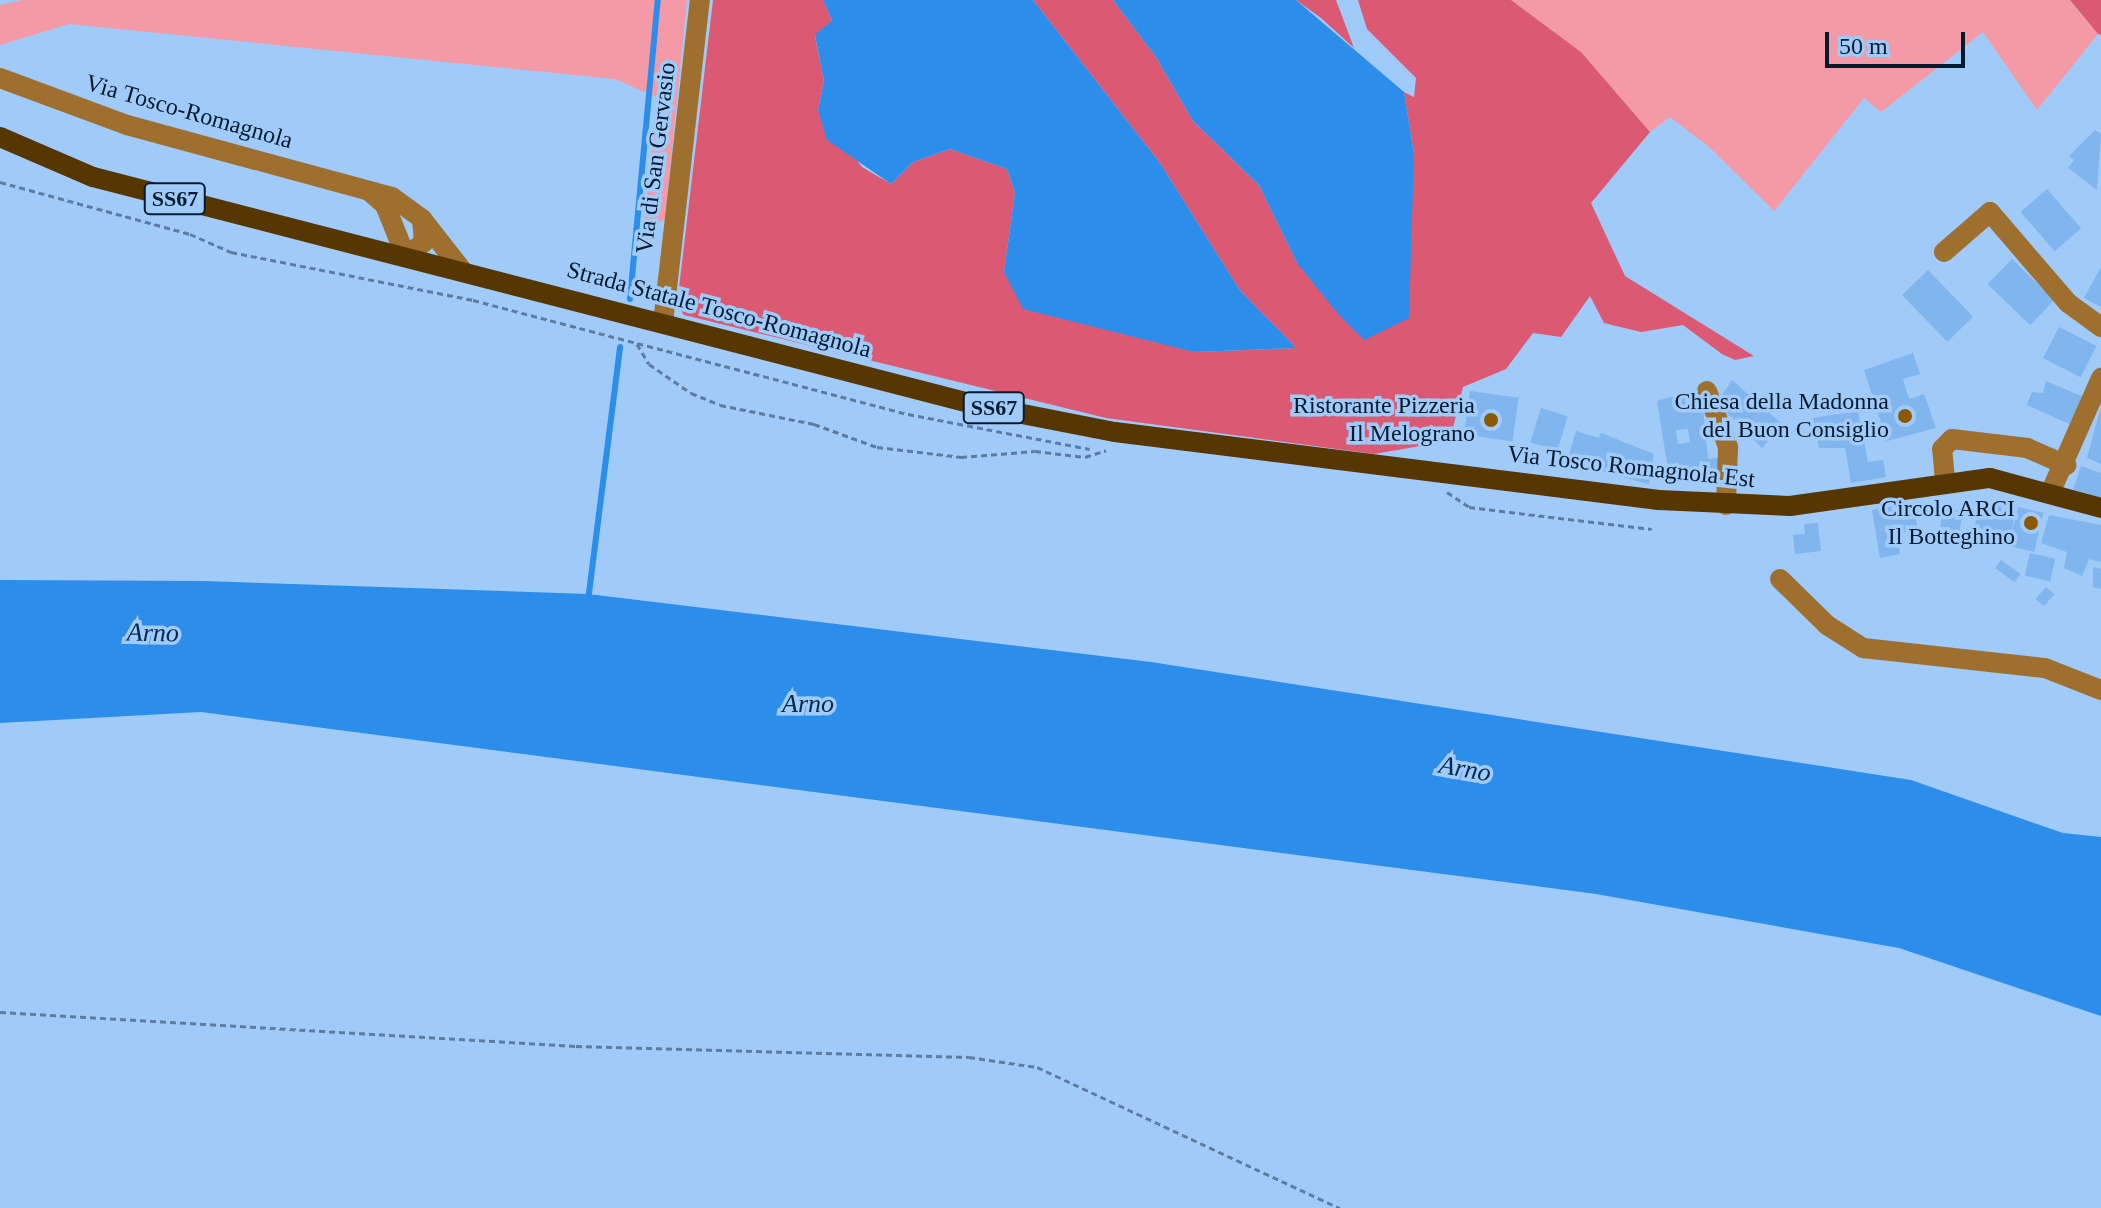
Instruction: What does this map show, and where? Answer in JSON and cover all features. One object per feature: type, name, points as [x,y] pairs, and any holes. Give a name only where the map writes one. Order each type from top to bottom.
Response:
[{"type":"main road","name":"Strada Statale Tosco-Romagnola","points":[[0,137],[93,177],[1016,413],[1176,442],[1438,473]]},
{"type":"main road","name":"Via Tosco Romagnola Est","points":[[1438,473],[1726,505],[1790,506],[1945,481],[1990,478],[2051,491],[2101,508]]},
{"type":"street","name":"Via di San Gervasio","points":[[663,323],[700,0]]},
{"type":"street","name":"Via Tosco-Romagnola","points":[[0,78],[127,125],[392,197],[422,219],[462,270]]},
{"type":"street","points":[[366,189],[385,205],[406,257],[424,242],[422,219]]},
{"type":"street","points":[[1944,252],[1990,212],[2068,303],[2101,327]]},
{"type":"street","points":[[355,244],[375,239],[389,220]]},
{"type":"street","points":[[2051,491],[2066,465],[2101,378]]},
{"type":"street","points":[[1707,391],[1728,447],[1726,505]]},
{"type":"street","points":[[1945,481],[1942,449],[1952,439],[2027,448],[2066,465]]},
{"type":"street","points":[[1780,579],[1827,625],[1863,648],[2045,668],[2101,690]]},
{"type":"path","points":[[0,182],[177,230],[231,252],[473,300],[636,342],[649,364],[691,393],[720,405],[814,424],[877,447],[961,457],[1035,451],[1085,457],[1106,450]]},
{"type":"path","points":[[1438,473],[1453,499],[1469,507],[1652,529]]},
{"type":"path","points":[[0,1012],[576,1046],[969,1057],[1037,1067],[1340,1208]]},
{"type":"shaded area","points":[[22,0],[687,0],[665,219],[655,225],[645,220],[656,97],[615,79],[69,24],[0,45],[0,5]]},
{"type":"shaded area","points":[[713,0],[823,0],[832,20],[815,36],[824,81],[818,110],[862,167],[891,184],[913,162],[950,149],[1007,169],[1015,193],[1004,272],[1194,352],[1296,348],[1239,289],[1160,163],[1033,0],[1113,0],[1156,57],[1193,121],[1259,185],[1297,263],[1414,154],[1404,92],[1414,97],[1416,78],[1367,29],[1358,0],[1511,0],[1581,52],[1650,132],[1591,203],[1625,276],[1754,356],[1735,360],[1683,325],[1641,332],[1604,323],[1590,296],[1561,337],[1533,333],[1506,369],[1463,387],[1453,428],[1426,445],[1374,454],[1106,418],[684,315],[677,305]]},
{"type":"shaded area","points":[[1296,0],[1336,0],[1354,48],[1321,18]]},
{"type":"shaded area","points":[[1511,0],[2070,0],[2098,34],[2037,110],[1983,32],[1881,112],[1864,98],[1774,211],[1708,146],[1670,117],[1650,132],[1581,52]]},
{"type":"shaded area","points":[[2070,0],[2101,0],[2101,35],[2098,34]]},
{"type":"water","points":[[823,0],[1033,0],[1160,163],[1239,289],[1296,348],[1194,352],[1023,309],[1004,272],[1015,193],[1007,169],[950,149],[913,162],[891,184],[827,140],[818,110],[824,81],[815,35],[832,20]]},
{"type":"water","points":[[1113,0],[1296,0],[1404,92],[1414,154],[1409,318],[1364,340],[1339,315],[1297,263],[1259,185],[1193,121],[1156,57]]},
{"type":"water","name":"Arno","points":[[0,580],[203,581],[588,594],[1151,662],[1911,780],[2063,833],[2101,837],[2101,1016],[1899,948],[1596,894],[201,712],[0,723]]},
{"type":"building","points":[[2095,130],[2101,134],[2097,190],[2068,168],[2074,160],[2069,156]]},
{"type":"building","points":[[2047,189],[2081,228],[2055,251],[2021,212]]},
{"type":"building","points":[[2012,259],[2054,300],[2030,325],[1988,284]]},
{"type":"building","points":[[2101,267],[2101,307],[2084,298]]},
{"type":"building","points":[[1928,270],[1973,317],[1947,342],[1902,295]]},
{"type":"building","points":[[2059,327],[2096,346],[2081,377],[2043,358]]},
{"type":"building","points":[[1913,353],[1920,374],[1903,379],[1907,393],[1910,399],[1924,394],[1936,428],[1887,441],[1864,370]]},
{"type":"building","points":[[1732,380],[1783,425],[1762,448],[1717,403]]},
{"type":"building","points":[[2046,381],[2086,398],[2074,426],[2027,405],[2032,392],[2043,393]]},
{"type":"building","points":[[1701,388],[1708,459],[1722,457],[1722,473],[1670,481],[1657,401]],"holes":[[[1688,429],[1690,442],[1678,444],[1676,430]]]},
{"type":"building","points":[[1470,391],[1519,398],[1512,441],[1464,435]]},
{"type":"building","points":[[2101,406],[2101,464],[2087,458]]},
{"type":"building","points":[[1541,408],[1568,416],[1557,451],[1530,442]]},
{"type":"building","points":[[1858,411],[1868,462],[1883,460],[1886,477],[1851,483],[1845,448],[1819,448],[1813,418]]},
{"type":"building","points":[[1576,431],[1599,438],[1601,433],[1654,454],[1649,484],[1567,462]]},
{"type":"building","points":[[2081,466],[2101,473],[2101,498],[2073,489]]},
{"type":"building","points":[[1913,502],[1918,530],[1897,533],[1900,554],[1880,558],[1872,510]]},
{"type":"building","points":[[1978,503],[2015,509],[2011,539],[1975,526]]},
{"type":"building","points":[[2018,507],[2043,513],[2034,552],[2009,546]]},
{"type":"building","points":[[1942,509],[1963,511],[1959,534],[1940,529]]},
{"type":"building","points":[[2049,515],[2101,525],[2101,562],[2089,559],[2082,576],[2064,568],[2067,552],[2041,543]]},
{"type":"building","points":[[1818,523],[1821,551],[1795,554],[1793,535],[1805,534],[1804,524]]},
{"type":"building","points":[[2030,553],[2055,559],[2050,581],[2025,575]]},
{"type":"building","points":[[2001,560],[2020,574],[2015,582],[1995,568]]},
{"type":"building","points":[[2093,567],[2101,569],[2101,589],[2093,587]]},
{"type":"building","points":[[2046,587],[2054,594],[2044,606],[2036,599]]},
{"type":"waterway","points":[[630,299],[658,0]]},
{"type":"waterway","points":[[588,601],[620,347]]},
{"type":"place","name":"Chiesa della Madonna del Buon Consiglio","points":[[1905,416]]},
{"type":"place","name":"Ristorante Pizzeria Il Melograno","points":[[1491,420]]},
{"type":"place","name":"Circolo ARCI Il Botteghino","points":[[2031,523]]}]
